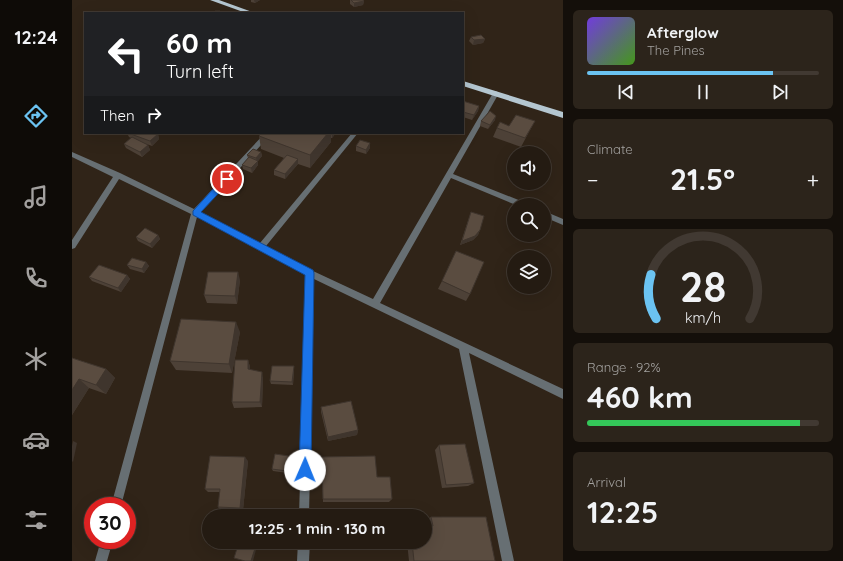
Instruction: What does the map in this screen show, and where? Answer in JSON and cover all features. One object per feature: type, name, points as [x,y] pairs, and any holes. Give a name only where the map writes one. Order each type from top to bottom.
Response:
[{"type":"highway","points":[[213,0],[249,12]]},
{"type":"highway","points":[[464,82],[563,115]]},
{"type":"street","points":[[375,304],[496,93]]},
{"type":"street","points":[[118,497],[195,213],[268,134]]},
{"type":"street","points":[[261,247],[354,134]]},
{"type":"street","points":[[72,154],[195,213],[310,273],[563,394]]},
{"type":"street","points":[[72,246],[118,175]]},
{"type":"street","points":[[450,175],[507,198]]},
{"type":"street","points":[[551,217],[563,222]]},
{"type":"street","points":[[304,509],[310,273]]},
{"type":"street","points":[[462,346],[508,561]]},
{"type":"street","points":[[101,561],[104,549]]},
{"type":"street","points":[[303,561],[304,549]]},
{"type":"building","points":[[351,0],[363,0],[364,1],[354,3]]},
{"type":"building","points":[[481,35],[485,39],[474,40],[471,37]]},
{"type":"building","points":[[464,101],[479,106],[474,115],[464,112]]},
{"type":"building","points":[[490,111],[496,116],[490,125],[481,121]]},
{"type":"building","points":[[516,115],[535,121],[525,138],[497,128],[500,122],[509,126]]},
{"type":"building","points":[[131,134],[158,134],[150,141]]},
{"type":"building","points":[[261,134],[327,134],[310,155],[259,136]]},
{"type":"building","points":[[132,137],[148,145],[140,152],[124,144]]},
{"type":"building","points":[[360,140],[370,143],[366,150],[356,146]]},
{"type":"building","points":[[253,149],[261,152],[256,158],[247,155]]},
{"type":"building","points":[[287,155],[298,159],[285,174],[274,170]]},
{"type":"building","points":[[249,157],[258,161],[251,168],[242,165]]},
{"type":"building","points":[[471,212],[484,216],[480,230],[475,236],[462,241]]},
{"type":"building","points":[[145,228],[158,235],[150,244],[136,237]]},
{"type":"building","points":[[456,251],[484,262],[470,294],[442,281]]},
{"type":"building","points":[[132,258],[146,262],[142,269],[127,265]]},
{"type":"building","points":[[99,265],[127,275],[118,288],[89,277]]},
{"type":"building","points":[[208,272],[238,272],[235,296],[204,295]]},
{"type":"building","points":[[181,319],[236,322],[229,364],[170,361]]},
{"type":"building","points":[[72,358],[106,369],[96,385],[79,379],[72,390]]},
{"type":"building","points":[[235,360],[248,360],[248,369],[262,372],[260,402],[232,402]]},
{"type":"building","points":[[272,366],[294,366],[292,382],[270,381]]},
{"type":"building","points":[[351,401],[358,430],[328,437],[321,407]]},
{"type":"building","points":[[465,444],[474,483],[446,485],[439,445]]},
{"type":"building","points":[[275,454],[296,457],[294,472],[272,469]]},
{"type":"building","points":[[210,456],[245,457],[240,508],[218,507],[220,489],[205,489]]},
{"type":"building","points":[[375,456],[377,477],[390,477],[392,499],[323,499],[322,457]]},
{"type":"building","points":[[432,517],[486,517],[495,561],[414,561],[413,549],[432,549]]},
{"type":"building","points":[[237,549],[255,549],[251,561],[234,558]]},
{"type":"route","points":[[227,179],[195,213],[310,273],[305,470]]}]
